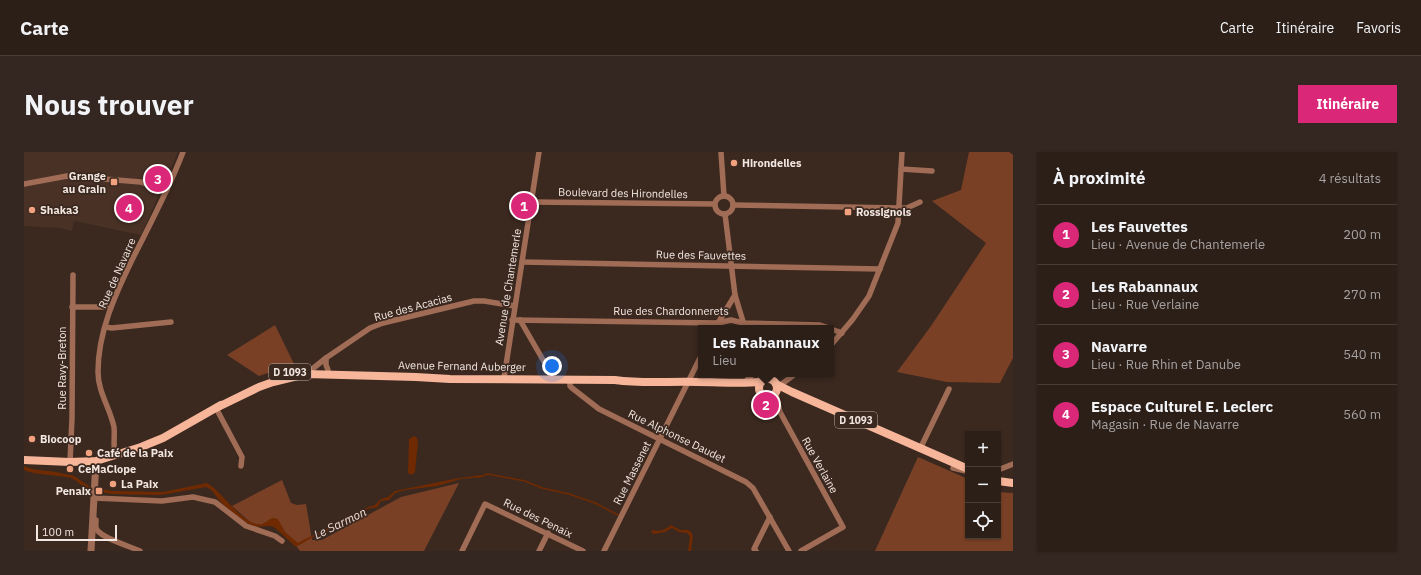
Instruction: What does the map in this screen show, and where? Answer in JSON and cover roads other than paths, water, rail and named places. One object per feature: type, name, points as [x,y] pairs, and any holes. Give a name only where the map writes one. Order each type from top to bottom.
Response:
[{"type":"main road","name":"Avenue Fernand Auberger","points":[[115,455],[163,438],[257,383],[271,377],[290,372],[314,369],[372,375]]},
{"type":"main road","name":"Avenue Fernand Auberger","points":[[216,408],[259,387],[306,374],[372,375],[450,379],[504,378],[615,380],[631,382],[769,383],[792,392]]},
{"type":"main road","points":[[767,398],[761,394],[769,383]]},
{"type":"main road","name":"D 1093","points":[[792,392],[965,468]]},
{"type":"main road","name":"D 1093","points":[[920,449],[935,460],[965,472]]},
{"type":"main road","name":"D 1093","points":[[24,460],[70,462],[96,461],[115,455]]},
{"type":"main road","points":[[1001,482],[1013,483]]},
{"type":"main road","points":[[1001,487],[1013,489]]},
{"type":"street","name":"Rue de Navarre","points":[[115,455],[113,426],[101,393],[99,381],[99,357],[105,327],[116,292],[167,190],[182,152]]},
{"type":"street","name":"Avenue de Chantemerle","points":[[504,378],[539,152]]},
{"type":"street","points":[[721,152],[724,196]]},
{"type":"street","points":[[834,342],[853,319],[869,296],[898,223],[902,152]]},
{"type":"street","points":[[901,169],[932,171]]},
{"type":"street","points":[[24,184],[67,176],[141,182],[167,190]]},
{"type":"street","points":[[724,196],[719,198],[716,204],[719,212],[724,214]]},
{"type":"street","points":[[724,196],[731,200],[732,205],[729,212],[724,214]]},
{"type":"street","name":"Boulevard des Hirondelles","points":[[531,202],[716,204]]},
{"type":"street","points":[[732,205],[907,208],[920,202]]},
{"type":"street","points":[[724,214],[735,295],[744,325]]},
{"type":"street","name":"Rue des Fauvettes","points":[[522,262],[880,269]]},
{"type":"street","name":"Rue Ravy-Breton","points":[[70,462],[72,418],[73,275]]},
{"type":"street","points":[[716,325],[735,295]]},
{"type":"street","name":"Rue des Acacias","points":[[306,374],[361,334],[383,324],[474,301],[484,301],[515,306]]},
{"type":"street","points":[[72,307],[111,307]]},
{"type":"street","name":"Rue des Chardonnerets","points":[[512,320],[716,325],[730,320],[742,325]]},
{"type":"street","points":[[520,320],[550,372],[551,379]]},
{"type":"street","points":[[105,327],[112,328],[171,322]]},
{"type":"street","name":"Rue des Chardonnerets","points":[[834,330],[842,333]]},
{"type":"street","points":[[326,358],[328,370]]},
{"type":"street","name":"Rue Massenet","points":[[604,551],[698,362]]},
{"type":"street","points":[[743,384],[750,377]]},
{"type":"street","points":[[769,383],[789,378],[792,392]]},
{"type":"street","name":"Rue Alphonse Daudet","points":[[570,379],[570,386],[599,409],[746,482],[753,488],[789,551]]},
{"type":"street","name":"Rue Verlaine","points":[[769,383],[780,412],[842,527],[801,551]]},
{"type":"street","points":[[920,449],[949,389]]},
{"type":"street","name":"Rue Verlaine","points":[[767,398],[780,412]]},
{"type":"street","points":[[216,408],[242,457],[241,466]]},
{"type":"street","points":[[91,551],[96,461]]},
{"type":"street","points":[[1001,469],[1013,464]]},
{"type":"street","points":[[94,498],[162,501],[193,497],[215,502],[246,526],[267,532],[282,542]]},
{"type":"street","name":"Rue des Penaix","points":[[462,551],[485,504],[583,551]]},
{"type":"street","points":[[94,507],[98,531],[140,551]]},
{"type":"street","points":[[756,551],[754,549],[770,517]]},
{"type":"street","points":[[539,551],[548,533]]},
{"type":"street","points":[[92,536],[106,536]]},
{"type":"water","points":[[414,436],[417,438],[418,442],[415,472],[412,475],[408,473],[409,439]]},
{"type":"water","points":[[24,466],[32,469],[74,476],[89,486],[91,488],[91,492],[71,478],[29,472],[24,470]]},
{"type":"water","points":[[481,475],[481,477],[461,479],[437,486],[405,490],[395,493],[389,500],[381,501],[377,508],[367,510],[363,512],[360,517],[354,518],[313,537],[296,547],[274,527],[257,527],[246,523],[224,505],[212,491],[206,487],[160,495],[112,494],[100,492],[101,489],[113,491],[163,492],[207,483],[239,513],[253,523],[261,525],[272,518],[278,519],[285,532],[298,543],[347,518],[358,516],[363,510],[375,505],[381,499],[388,497],[395,491]]},
{"type":"water","points":[[671,525],[680,530],[688,530],[691,532],[693,536],[691,551],[688,551],[690,536],[687,533],[679,532],[672,528],[665,532],[654,534],[651,532],[652,530],[662,530]]},
{"type":"waterway","name":"Le Sarmon","points":[[479,477],[488,474],[525,481],[542,488],[569,494],[595,503],[618,515]]},
{"type":"place","name":"Hirondelles","points":[[734,163]]},
{"type":"place","name":"Navarre","points":[[158,179]]},
{"type":"place","name":"Grange au Grain","points":[[114,182]]},
{"type":"place","name":"Les Fauvettes","points":[[524,206]]},
{"type":"place","name":"Espace Culturel E. Leclerc","points":[[129,208]]},
{"type":"place","name":"Shaka3","points":[[32,210]]},
{"type":"place","name":"Rossignols","points":[[848,212]]},
{"type":"place","name":"Les Rabannaux","points":[[766,405]]},
{"type":"place","name":"Biocoop","points":[[32,439]]},
{"type":"place","name":"Café de la Paix","points":[[89,453]]},
{"type":"place","name":"CeMaClope","points":[[70,469]]},
{"type":"place","name":"La Paix","points":[[113,484]]},
{"type":"place","name":"Penaix","points":[[99,491]]}]
